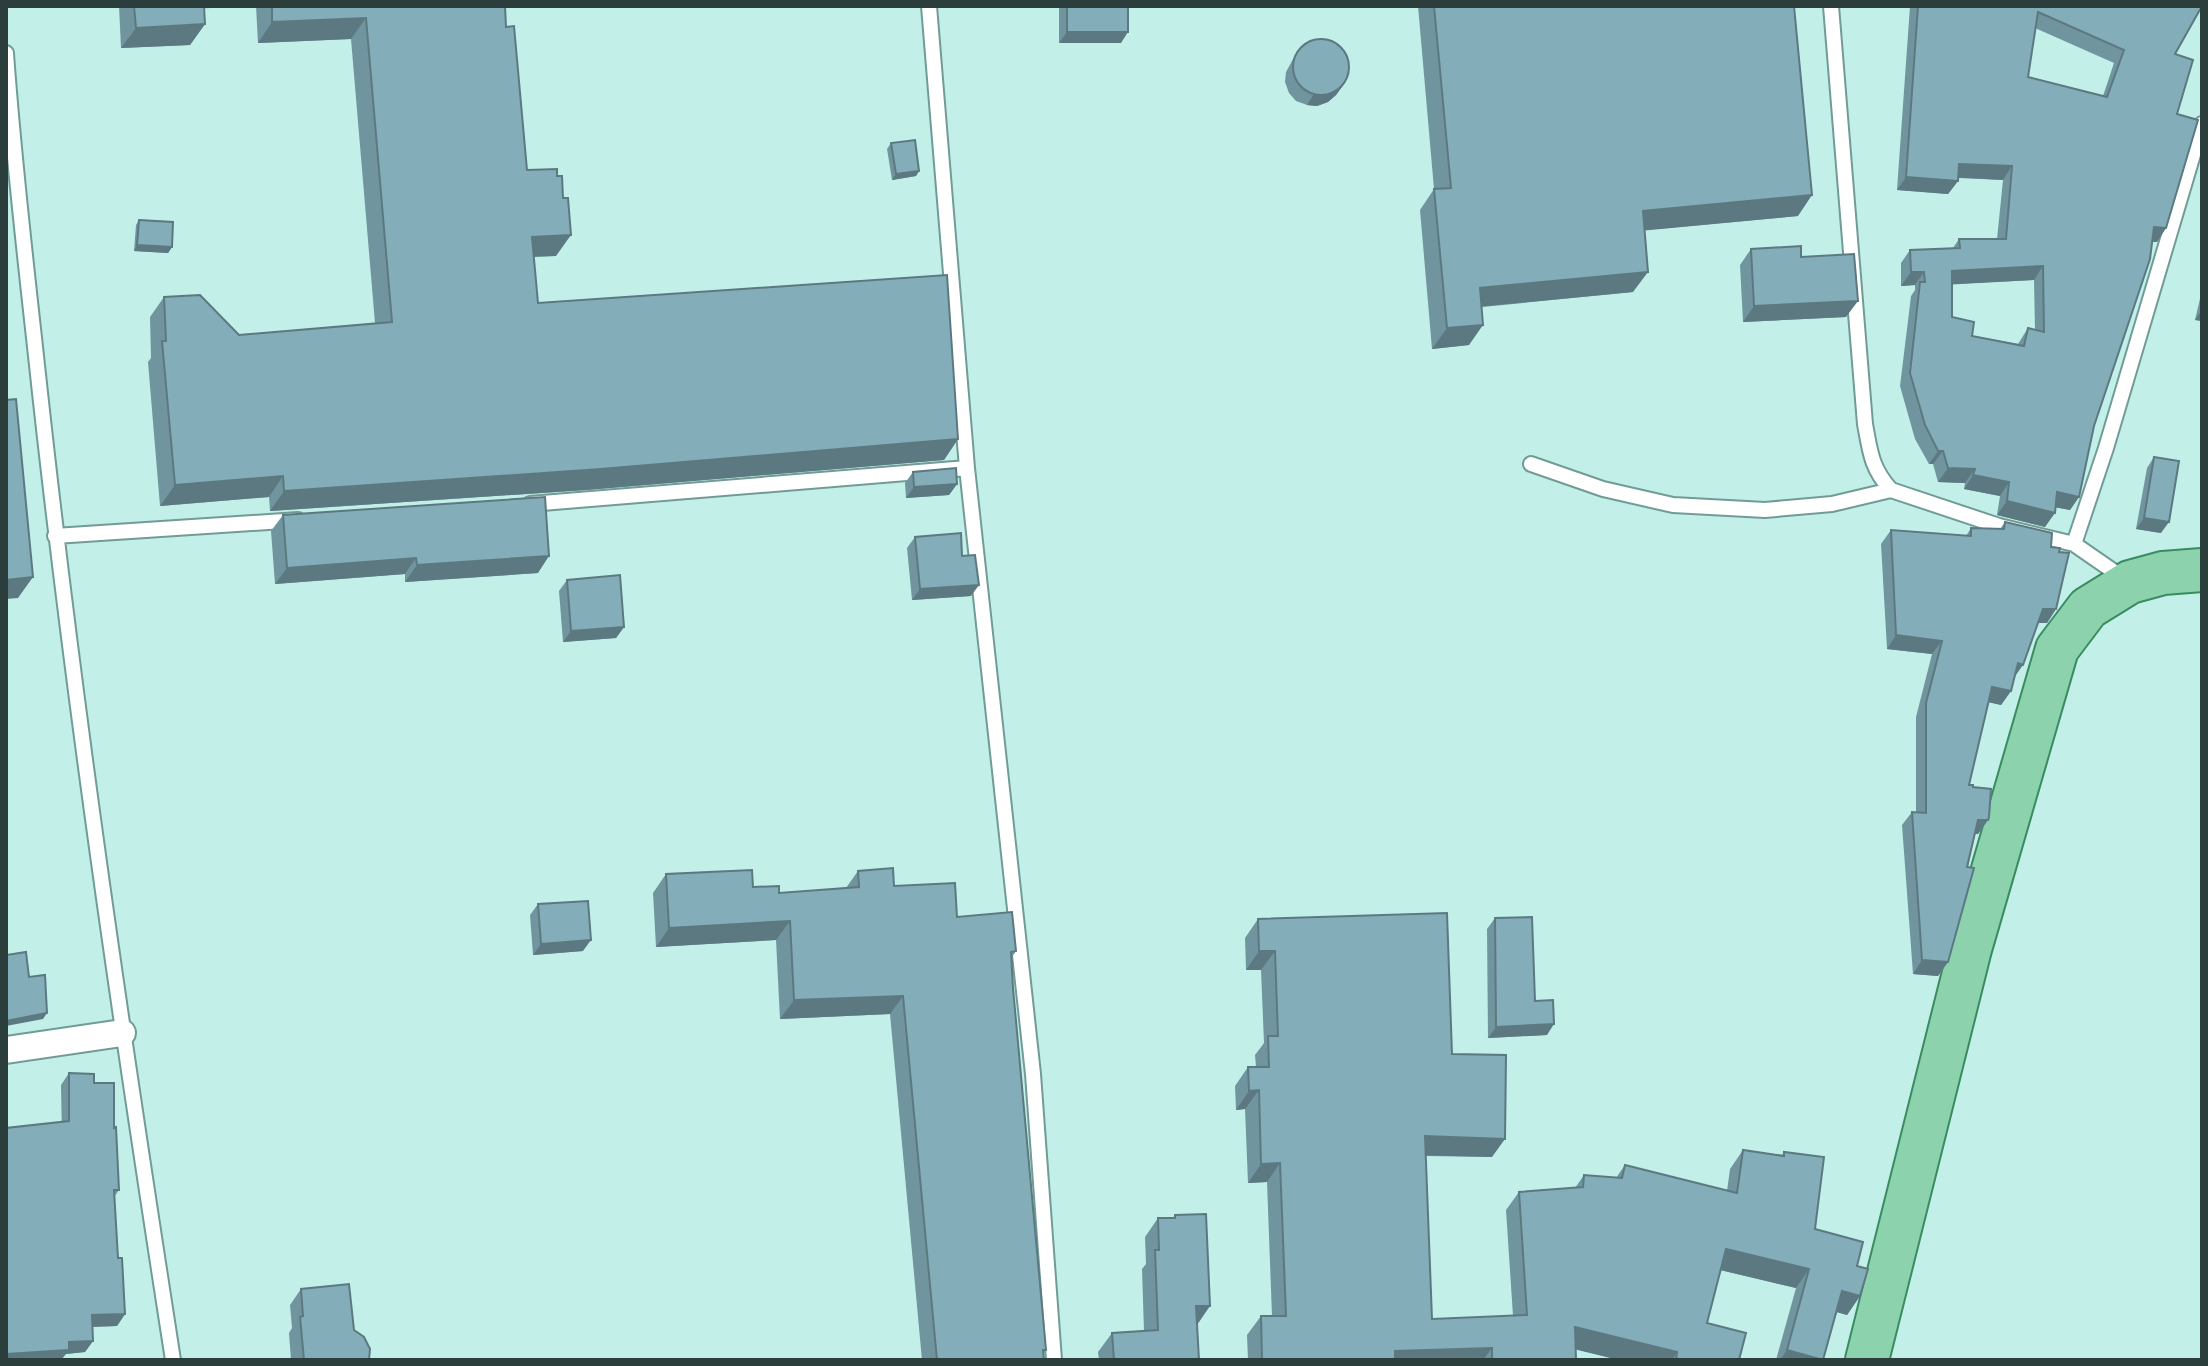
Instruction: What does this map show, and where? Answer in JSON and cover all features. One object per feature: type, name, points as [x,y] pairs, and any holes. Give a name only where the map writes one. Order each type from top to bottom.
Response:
[{"type":"main road","points":[[1867,1360],[1967,961],[2057,649],[2088,608],[2130,582],[2163,573],[2202,570]]},
{"type":"street","points":[[6,1050],[122,1033]]},
{"type":"lane","points":[[929,6],[967,468],[1033,1074],[1054,1360]]},
{"type":"lane","points":[[1831,6],[1865,424],[1872,464],[1879,478],[1891,490],[1999,526],[2074,544],[2130,582]]},
{"type":"lane","points":[[6,53],[55,536],[122,1033],[173,1360]]},
{"type":"lane","points":[[2074,544],[2106,448],[2202,124]]},
{"type":"lane","points":[[1531,464],[1603,489],[1673,505],[1765,510],[1832,504],[1891,490]]},
{"type":"lane","points":[[508,506],[967,468]]},
{"type":"lane","points":[[55,536],[305,519]]},
{"type":"building","points":[[134,6],[204,6],[205,24],[136,28]]},
{"type":"building","points":[[272,6],[505,6],[506,27],[514,26],[527,170],[557,169],[557,176],[562,176],[563,198],[568,198],[571,235],[532,237],[538,303],[947,275],[958,439],[601,469],[284,491],[283,476],[175,485],[162,341],[166,341],[164,297],[200,295],[239,335],[392,322],[366,18],[272,22]]},
{"type":"building","points":[[1067,6],[1128,6],[1128,32],[1067,32]]},
{"type":"building","points":[[1434,6],[1794,6],[1812,195],[1643,211],[1648,272],[1480,288],[1483,325],[1447,328],[1434,189],[1451,188]]},
{"type":"building","points":[[1918,6],[2202,6],[2175,54],[2193,60],[2177,114],[2198,120],[2166,228],[2154,227],[2150,259],[2094,426],[2079,497],[2057,492],[2055,513],[2007,501],[2009,482],[1973,475],[1975,469],[1948,468],[1943,451],[1938,451],[1925,425],[1910,373],[1920,282],[1925,282],[1924,272],[1911,272],[1910,250],[1960,248],[1959,239],[2006,239],[2012,166],[1959,164],[1958,181],[1906,177]],"holes":[[[2038,12],[2124,50],[2107,97],[2028,77]],[[2043,266],[2044,332],[2028,328],[2024,346],[1972,336],[1974,322],[1952,317],[1952,271]]]},
{"type":"building","points":[[1321,39],[1341,47],[1349,67],[1341,87],[1321,95],[1301,87],[1293,67],[1301,47]]},
{"type":"building","points":[[915,140],[919,171],[896,174],[891,143]]},
{"type":"building","points":[[139,220],[173,222],[172,247],[137,245]]},
{"type":"building","points":[[1801,246],[1801,257],[1854,254],[1858,301],[1754,306],[1751,249]]},
{"type":"building","points":[[16,399],[33,577],[6,580],[6,400]]},
{"type":"building","points":[[2154,457],[2179,461],[2169,522],[2144,518]]},
{"type":"building","points":[[956,468],[957,484],[914,487],[913,472]]},
{"type":"building","points":[[545,497],[549,556],[417,565],[416,558],[287,568],[283,515]]},
{"type":"building","points":[[2005,522],[2052,533],[2051,547],[2069,553],[2056,609],[2043,609],[2023,665],[2018,663],[2011,691],[1992,687],[1969,785],[1991,789],[1989,817],[1988,820],[1978,820],[1967,867],[1974,868],[1948,962],[1922,960],[1912,812],[1926,813],[1926,703],[1942,641],[1896,635],[1891,530],[1971,536],[1971,528],[2004,529]]},
{"type":"building","points":[[961,533],[962,556],[975,555],[979,585],[920,589],[915,537]]},
{"type":"building","points":[[620,575],[624,627],[571,631],[567,580]]},
{"type":"building","points":[[893,868],[894,886],[955,883],[957,917],[1012,912],[1016,951],[1011,952],[1013,988],[1046,1350],[1043,1350],[1044,1360],[937,1360],[903,996],[794,1000],[790,921],[669,928],[666,874],[752,870],[753,887],[779,886],[779,893],[859,887],[858,871]]},
{"type":"building","points":[[588,901],[591,940],[541,944],[538,904]]},
{"type":"building","points":[[1447,913],[1452,1054],[1506,1055],[1505,1139],[1425,1136],[1432,1319],[1527,1315],[1519,1192],[1583,1187],[1584,1175],[1622,1178],[1625,1165],[1737,1193],[1743,1150],[1784,1156],[1784,1152],[1824,1157],[1815,1229],[1863,1242],[1857,1266],[1868,1269],[1860,1296],[1842,1291],[1823,1360],[1787,1350],[1809,1269],[1726,1249],[1707,1323],[1746,1333],[1739,1360],[1676,1360],[1677,1352],[1575,1327],[1576,1360],[1492,1360],[1492,1348],[1395,1351],[1395,1360],[1262,1360],[1261,1316],[1286,1316],[1280,1163],[1261,1164],[1259,1090],[1249,1091],[1248,1067],[1269,1067],[1268,1036],[1278,1036],[1275,951],[1259,951],[1258,919]]},
{"type":"building","points":[[1532,917],[1535,1001],[1553,1000],[1554,1024],[1496,1027],[1495,918]]},
{"type":"building","points":[[26,952],[29,977],[45,975],[47,1013],[6,1021],[6,955]]},
{"type":"building","points":[[69,1073],[94,1074],[94,1083],[114,1083],[119,1190],[114,1190],[125,1314],[92,1315],[93,1341],[69,1342],[69,1350],[6,1354],[6,1128],[69,1121]]},
{"type":"building","points":[[1206,1214],[1210,1306],[1196,1306],[1199,1360],[1114,1360],[1112,1333],[1158,1330],[1155,1250],[1159,1250],[1158,1218]]},
{"type":"building","points":[[349,1284],[354,1330],[364,1337],[370,1349],[369,1360],[304,1360],[301,1289]]}]
